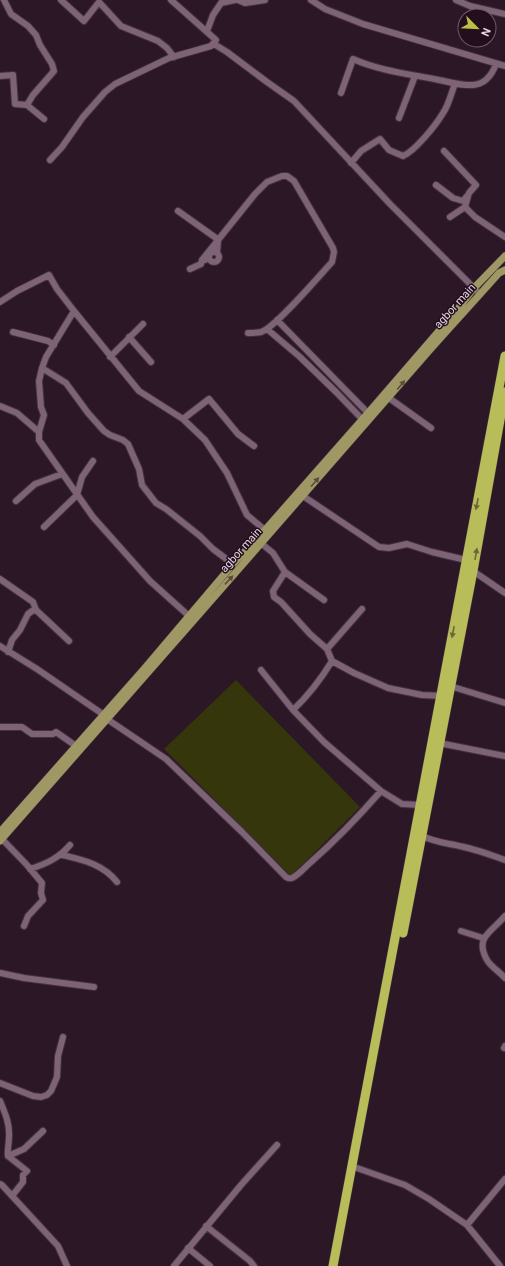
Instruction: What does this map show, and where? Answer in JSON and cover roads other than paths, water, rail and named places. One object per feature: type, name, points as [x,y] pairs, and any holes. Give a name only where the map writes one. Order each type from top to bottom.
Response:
[{"type":"highway","points":[[339,1266],[439,743],[444,696],[466,560],[505,356]]},
{"type":"highway","points":[[333,1266],[420,805],[444,696],[450,686],[505,392]]},
{"type":"main road","points":[[500,269],[505,256]]},
{"type":"main road","name":"agbor main","points":[[1,837],[76,746],[106,717],[233,564],[368,413],[457,310],[474,288],[500,269]]},
{"type":"main road","name":"agbor main","points":[[1,837],[106,717],[262,544],[390,398],[500,269]]},
{"type":"street","points":[[4,0],[11,14],[28,26],[36,35],[54,70],[33,95],[27,105]]},
{"type":"street","points":[[61,0],[84,21],[100,1],[122,26],[158,41],[167,48],[174,57]]},
{"type":"street","points":[[171,0],[216,40],[214,44]]},
{"type":"street","points":[[207,31],[213,15],[221,3],[224,1],[235,0]]},
{"type":"street","points":[[238,0],[244,2],[265,0]]},
{"type":"street","points":[[311,0],[325,9],[363,24],[505,66]]},
{"type":"street","points":[[456,0],[470,6],[505,14]]},
{"type":"street","points":[[50,160],[62,147],[83,117],[105,92],[115,84],[174,57],[214,44]]},
{"type":"street","points":[[214,44],[294,101],[425,241],[480,294]]},
{"type":"street","points":[[341,93],[353,59],[383,69],[415,76],[455,84],[473,85],[487,80],[496,64]]},
{"type":"street","points":[[0,76],[13,75],[15,104],[27,105],[44,119]]},
{"type":"street","points":[[399,118],[415,76]]},
{"type":"street","points":[[351,163],[361,151],[380,139],[389,150],[403,156],[408,154],[418,146],[444,113],[455,84]]},
{"type":"street","points":[[436,185],[453,198],[463,201],[476,185],[444,151]]},
{"type":"street","points":[[190,269],[201,264],[202,260],[255,194],[267,182],[282,176],[287,176],[294,181],[333,248],[334,252],[332,262],[267,329],[260,332],[248,333]]},
{"type":"street","points":[[450,217],[465,207],[469,194]]},
{"type":"street","points":[[465,207],[475,217],[505,237]]},
{"type":"street","points":[[178,211],[218,241],[217,253],[214,252],[211,254],[209,257],[211,260],[202,260]]},
{"type":"street","points":[[0,302],[17,291],[50,275],[74,311],[139,391],[183,419],[205,440],[227,473],[247,515],[265,530]]},
{"type":"street","points":[[74,311],[42,368],[39,381],[41,407],[44,415],[39,432],[39,440],[93,517],[150,581],[189,616]]},
{"type":"street","points":[[277,320],[368,413]]},
{"type":"street","points":[[110,357],[143,324]]},
{"type":"street","points":[[267,329],[300,357],[362,419]]},
{"type":"street","points":[[13,332],[33,336],[48,341],[54,345]]},
{"type":"street","points":[[129,337],[151,362]]},
{"type":"street","points":[[42,368],[66,383],[88,413],[110,436],[123,440],[128,444],[139,468],[142,485],[156,503],[166,509],[233,564]]},
{"type":"street","points":[[390,398],[431,428]]},
{"type":"street","points":[[183,419],[209,399],[238,434],[254,446]]},
{"type":"street","points":[[0,406],[17,413],[39,432]]},
{"type":"street","points":[[44,527],[77,495],[82,477],[93,460]]},
{"type":"street","points":[[16,501],[35,484],[62,474]]},
{"type":"street","points":[[303,496],[379,547],[389,548],[407,544],[466,560]]},
{"type":"street","points":[[262,544],[273,553],[285,572],[324,600]]},
{"type":"street","points":[[472,571],[505,593]]},
{"type":"street","points":[[285,572],[275,586],[273,591],[274,597],[281,602],[310,634],[328,649],[332,661],[354,673],[388,688],[444,696]]},
{"type":"street","points":[[0,579],[33,602],[36,610],[69,642]]},
{"type":"street","points":[[328,649],[362,609]]},
{"type":"street","points":[[8,652],[12,640],[28,614],[36,610]]},
{"type":"street","points":[[0,646],[37,668],[166,759],[242,832],[286,877],[292,878],[327,848],[381,791]]},
{"type":"street","points":[[293,710],[304,699],[332,661]]},
{"type":"street","points":[[261,670],[293,710],[324,742],[381,791],[402,804],[420,805]]},
{"type":"street","points":[[450,686],[505,703]]},
{"type":"street","points":[[0,727],[22,727],[32,734],[53,734],[56,732],[76,746]]},
{"type":"street","points":[[439,743],[505,756]]},
{"type":"street","points":[[422,836],[434,842],[462,846],[505,860]]},
{"type":"street","points":[[1,837],[42,883],[41,893],[43,900],[28,916],[24,926]]},
{"type":"street","points":[[30,869],[42,866],[62,855],[70,846]]},
{"type":"street","points":[[62,855],[88,861],[106,871],[117,882]]},
{"type":"street","points":[[505,916],[483,938],[482,944],[487,961],[505,978]]},
{"type":"street","points":[[461,931],[483,938]]},
{"type":"street","points":[[0,973],[24,978],[94,986]]},
{"type":"street","points":[[0,1083],[33,1096],[41,1097],[47,1094],[51,1091],[57,1077],[58,1056],[63,1037]]},
{"type":"street","points":[[0,1101],[7,1116],[9,1128],[10,1138],[8,1156]]},
{"type":"street","points":[[8,1156],[24,1149],[43,1131]]},
{"type":"street","points":[[174,1266],[206,1226],[277,1145]]},
{"type":"street","points":[[8,1156],[26,1171],[23,1175],[23,1182],[12,1196]]},
{"type":"street","points":[[357,1168],[405,1186],[429,1199],[467,1225],[500,1266]]},
{"type":"street","points":[[467,1225],[505,1179]]},
{"type":"street","points":[[0,1184],[58,1246],[66,1266]]},
{"type":"street","points":[[206,1226],[250,1261],[254,1266]]},
{"type":"street","points":[[188,1248],[210,1266]]}]
